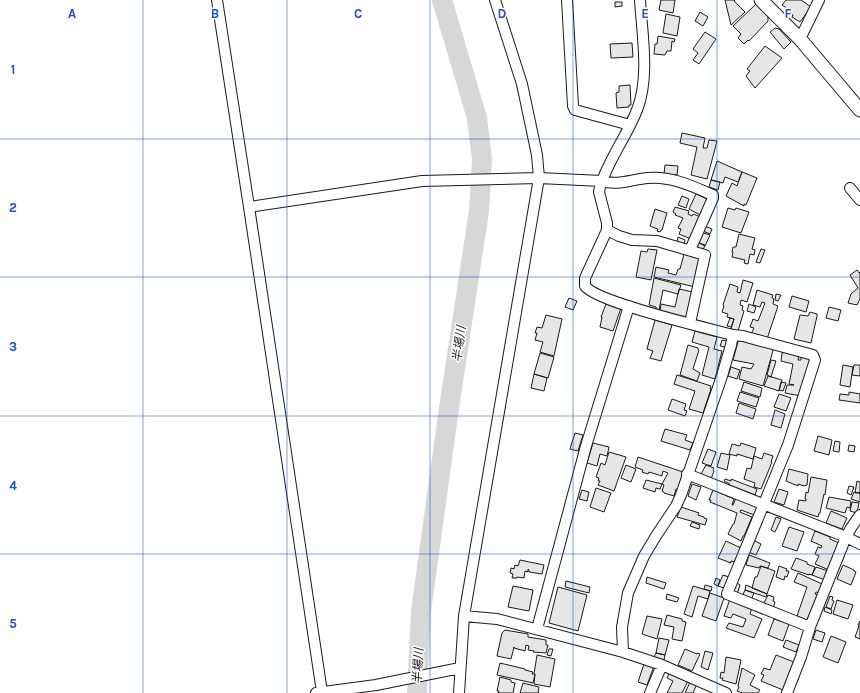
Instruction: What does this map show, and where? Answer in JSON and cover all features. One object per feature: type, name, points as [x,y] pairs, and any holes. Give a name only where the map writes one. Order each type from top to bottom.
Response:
[{"type":"street","points":[[217,0],[250,207],[318,692],[381,683],[457,669]]},
{"type":"street","points":[[459,693],[457,669],[464,616],[535,178],[537,155],[522,84],[495,0]]},
{"type":"street","points":[[567,0],[573,106],[575,110],[630,125]]},
{"type":"street","points":[[640,0],[644,67],[643,88],[638,109],[602,181],[599,192],[607,223],[607,230],[585,278],[585,286],[591,292],[630,306],[733,335],[743,336],[813,355],[815,360],[788,445],[727,594],[810,628]]},
{"type":"street","points":[[762,0],[800,39],[860,110]]},
{"type":"street","points":[[800,39],[819,0]]},
{"type":"street","points":[[250,207],[422,182],[535,178],[602,181],[607,183],[649,178],[670,179],[686,183],[713,195],[690,250]]},
{"type":"street","points":[[850,188],[860,200]]},
{"type":"street","points":[[607,230],[632,240],[658,241],[705,255],[690,323]]},
{"type":"street","points":[[537,629],[586,446],[630,306]]},
{"type":"street","points":[[623,652],[622,627],[628,594],[648,550],[676,506],[681,495],[722,376],[733,335]]},
{"type":"street","points":[[687,474],[846,537],[860,544]]},
{"type":"street","points":[[787,693],[810,628],[846,537],[860,516]]},
{"type":"street","points":[[464,616],[497,619],[623,652],[662,666],[726,693]]},
{"type":"street","points":[[650,693],[662,666]]},
{"type":"building","points":[[661,0],[675,0],[673,13],[659,10]]},
{"type":"building","points":[[725,0],[735,0],[734,1],[745,12],[731,25]]},
{"type":"building","points":[[786,0],[801,0],[811,7],[800,22],[792,17],[793,15],[790,13],[791,11],[782,5]]},
{"type":"building","points":[[615,2],[622,2],[622,6],[615,7]]},
{"type":"building","points":[[756,4],[768,16],[768,21],[749,41],[748,40],[744,44],[738,38],[741,34],[733,26]]},
{"type":"building","points":[[700,12],[708,17],[703,26],[695,21]]},
{"type":"building","points":[[666,14],[680,17],[677,36],[663,33]]},
{"type":"building","points":[[775,28],[779,29],[791,42],[784,49],[770,32]]},
{"type":"building","points":[[705,32],[716,39],[699,64],[693,60],[698,53],[693,49]]},
{"type":"building","points":[[658,36],[675,39],[674,42],[672,41],[671,51],[667,51],[665,55],[654,54]]},
{"type":"building","points":[[632,43],[633,57],[611,58],[610,44]]},
{"type":"building","points":[[765,46],[782,58],[755,88],[746,76],[750,71],[747,69]]},
{"type":"building","points":[[630,85],[631,105],[629,105],[629,107],[617,108],[616,93],[619,92],[619,86]]},
{"type":"building","points":[[682,133],[705,138],[703,148],[707,148],[709,140],[717,141],[707,179],[691,175],[697,147],[680,143]]},
{"type":"building","points":[[717,161],[742,172],[738,182],[725,177],[723,183],[711,180]]},
{"type":"building","points":[[665,165],[678,166],[677,175],[664,174]]},
{"type":"building","points":[[742,172],[757,178],[746,205],[744,204],[744,206],[726,196],[732,183],[737,186]]},
{"type":"building","points":[[711,180],[720,182],[718,190],[709,187]]},
{"type":"building","points":[[696,194],[709,200],[702,216],[689,209]]},
{"type":"building","points":[[682,196],[689,199],[686,208],[678,205]]},
{"type":"building","points":[[675,207],[689,211],[688,214],[692,216],[693,214],[701,217],[691,239],[679,234],[681,229],[678,228],[683,218],[675,215],[676,214],[673,212]]},
{"type":"building","points":[[728,208],[735,210],[736,208],[749,212],[741,233],[722,227]]},
{"type":"building","points":[[655,209],[667,213],[660,232],[657,231],[658,229],[650,226]]},
{"type":"building","points":[[705,226],[712,229],[710,234],[703,231]]},
{"type":"building","points":[[701,232],[710,235],[705,246],[697,242]]},
{"type":"building","points":[[739,234],[755,238],[752,249],[755,250],[754,255],[750,254],[748,264],[744,263],[745,260],[732,257],[733,247],[736,247]]},
{"type":"building","points":[[678,237],[685,240],[684,245],[677,242]]},
{"type":"building","points":[[697,242],[705,245],[703,250],[695,247]]},
{"type":"building","points":[[648,249],[657,250],[651,280],[636,277],[641,251],[647,252]]},
{"type":"building","points":[[761,249],[765,250],[760,263],[756,262]]},
{"type":"building","points":[[684,254],[701,258],[695,287],[654,277],[656,267],[669,270],[668,273],[676,275],[678,269],[680,269]]},
{"type":"building","points":[[857,270],[859,273],[860,272],[860,299],[857,305],[848,303],[851,294],[858,288],[850,275]]},
{"type":"building","points":[[654,278],[681,285],[678,294],[663,290],[659,310],[656,310],[656,307],[649,305]]},
{"type":"building","points":[[743,280],[753,283],[747,302],[741,300],[740,305],[743,306],[742,310],[744,311],[738,331],[731,329],[734,319],[727,317],[728,314],[722,312],[730,284],[738,287],[737,292],[740,293]]},
{"type":"building","points":[[679,289],[693,292],[687,318],[660,311],[661,304],[675,307]]},
{"type":"building","points":[[757,290],[773,295],[773,304],[778,306],[767,339],[751,334],[754,328],[750,327],[753,319],[758,321],[765,303],[762,302],[760,307],[753,305]]},
{"type":"building","points":[[776,294],[781,295],[778,301],[775,300]]},
{"type":"building","points":[[792,296],[809,301],[806,312],[789,307]]},
{"type":"building","points":[[569,298],[577,301],[573,310],[565,307]]},
{"type":"building","points":[[606,304],[621,308],[613,331],[600,327],[601,317]]},
{"type":"building","points":[[749,304],[756,307],[754,313],[747,311]]},
{"type":"building","points":[[829,307],[841,310],[838,321],[826,318]]},
{"type":"building","points":[[810,312],[817,314],[811,343],[794,339],[800,315],[808,316]]},
{"type":"building","points":[[546,315],[562,319],[554,356],[540,352],[543,342],[535,340],[537,327],[542,328]]},
{"type":"building","points":[[730,318],[734,319],[731,327],[727,326]]},
{"type":"building","points":[[655,320],[672,325],[661,361],[650,358],[653,351],[647,349]]},
{"type":"building","points":[[695,331],[717,337],[714,349],[722,351],[715,379],[702,375],[709,347],[692,342]]},
{"type":"building","points":[[739,338],[774,347],[763,386],[739,379],[742,367],[751,369],[754,364],[733,360]]},
{"type":"building","points":[[722,340],[727,341],[725,347],[720,346]]},
{"type":"building","points":[[688,345],[698,348],[699,350],[693,369],[700,373],[697,381],[680,375]]},
{"type":"building","points":[[783,351],[799,356],[798,360],[801,360],[801,356],[810,358],[801,396],[785,393],[787,385],[794,385],[789,384],[793,364],[781,361]]},
{"type":"building","points":[[540,353],[554,357],[548,378],[534,374]]},
{"type":"building","points":[[771,360],[776,361],[771,377],[767,375]]},
{"type":"building","points":[[843,365],[853,367],[850,387],[840,385]]},
{"type":"building","points":[[854,365],[860,365],[860,376],[852,375]]},
{"type":"building","points":[[731,367],[740,370],[737,379],[728,376]]},
{"type":"building","points":[[534,374],[547,378],[544,391],[531,388]]},
{"type":"building","points":[[677,375],[711,386],[703,413],[689,409],[695,391],[674,384]]},
{"type":"building","points":[[768,376],[782,380],[779,391],[764,386]]},
{"type":"building","points":[[744,382],[762,388],[760,397],[741,391]]},
{"type":"building","points":[[781,382],[786,383],[783,391],[779,390]]},
{"type":"building","points":[[740,392],[759,398],[756,407],[737,401]]},
{"type":"building","points":[[849,392],[860,394],[860,403],[839,400],[840,394],[849,395]]},
{"type":"building","points":[[779,394],[791,398],[786,411],[774,407]]},
{"type":"building","points":[[672,399],[686,404],[684,410],[687,411],[685,416],[668,410]]},
{"type":"building","points":[[739,403],[756,409],[753,419],[736,413]]},
{"type":"building","points":[[775,410],[785,414],[781,428],[771,425]]},
{"type":"building","points":[[665,429],[687,435],[685,440],[693,443],[690,450],[661,441]]},
{"type":"building","points":[[575,433],[583,435],[578,451],[570,449]]},
{"type":"building","points":[[818,436],[832,440],[829,455],[814,451]]},
{"type":"building","points":[[835,441],[840,442],[839,452],[833,451]]},
{"type":"building","points":[[593,443],[609,447],[607,456],[600,454],[597,466],[587,463]]},
{"type":"building","points":[[741,443],[756,448],[753,459],[737,454],[737,456],[729,454],[732,444],[740,446]]},
{"type":"building","points":[[849,445],[855,446],[854,452],[848,451]]},
{"type":"building","points":[[708,449],[716,452],[711,466],[702,463]]},
{"type":"building","points":[[609,452],[626,457],[614,491],[598,485],[600,481],[598,481],[599,478],[596,477],[601,463],[605,465]]},
{"type":"building","points":[[721,453],[730,455],[727,470],[717,467]]},
{"type":"building","points":[[764,453],[773,456],[761,489],[754,487],[755,483],[744,479],[747,468],[751,469],[754,456],[762,459]]},
{"type":"building","points":[[638,457],[683,472],[678,489],[676,489],[674,496],[662,491],[664,485],[662,484],[668,473],[663,471],[662,476],[649,472],[648,474],[642,472],[643,470],[635,467]]},
{"type":"building","points":[[626,465],[636,469],[631,482],[621,478]]},
{"type":"building","points":[[706,465],[714,468],[711,479],[701,474]]},
{"type":"building","points":[[789,469],[808,474],[807,485],[804,486],[798,484],[798,486],[786,481]]},
{"type":"building","points":[[811,477],[827,480],[825,495],[824,494],[818,517],[797,510],[799,500],[806,501],[806,492],[808,493]]},
{"type":"building","points":[[725,479],[731,481],[731,479],[757,489],[755,495],[729,485],[730,484],[724,481]]},
{"type":"building","points":[[646,480],[662,484],[660,489],[656,488],[655,492],[643,488]]},
{"type":"building","points":[[857,481],[860,482],[860,493],[855,493]]},
{"type":"building","points":[[692,484],[701,487],[696,500],[688,496]]},
{"type":"building","points":[[849,486],[854,487],[851,495],[847,493]]},
{"type":"building","points":[[596,488],[611,493],[604,512],[590,507]]},
{"type":"building","points":[[779,489],[788,492],[784,505],[774,502]]},
{"type":"building","points":[[582,490],[589,492],[587,501],[579,499]]},
{"type":"building","points":[[713,490],[734,499],[732,505],[736,498],[761,507],[757,516],[741,510],[740,512],[752,517],[741,541],[728,534],[734,524],[737,513],[710,502],[711,500],[709,500]]},
{"type":"building","points":[[854,492],[860,493],[860,502],[851,499]]},
{"type":"building","points":[[829,497],[851,501],[850,508],[847,507],[845,513],[826,508]]},
{"type":"building","points":[[852,502],[859,503],[857,513],[850,511]]},
{"type":"building","points":[[681,507],[699,513],[698,515],[707,519],[705,525],[677,517]]},
{"type":"building","points":[[831,511],[847,518],[842,529],[826,523]]},
{"type":"building","points":[[776,517],[781,519],[775,532],[771,530]]},
{"type":"building","points":[[692,522],[700,525],[699,529],[690,526]]},
{"type":"building","points":[[789,527],[804,532],[797,551],[782,546]]},
{"type":"building","points":[[815,531],[830,537],[830,539],[839,543],[829,570],[815,564],[819,556],[815,554],[818,547],[821,548],[822,546],[811,541]]},
{"type":"building","points":[[753,540],[761,544],[756,555],[748,552]]},
{"type":"building","points":[[726,541],[741,548],[734,562],[731,561],[731,563],[718,558]]},
{"type":"building","points":[[749,555],[770,563],[768,568],[760,566],[759,568],[746,565]]},
{"type":"building","points":[[796,558],[815,567],[812,575],[791,569]]},
{"type":"building","points":[[520,560],[544,565],[542,574],[529,572],[528,569],[528,572],[525,571],[524,578],[512,578],[513,574],[510,573],[511,568],[514,569],[515,565],[518,566]]},
{"type":"building","points":[[843,565],[856,572],[851,585],[837,579]]},
{"type":"building","points":[[761,566],[775,571],[767,594],[752,588],[755,577],[757,577]]},
{"type":"building","points":[[779,566],[787,569],[786,571],[789,571],[784,580],[776,577]]},
{"type":"building","points":[[816,567],[828,571],[825,580],[812,575]]},
{"type":"building","points":[[798,573],[822,584],[819,593],[816,592],[815,594],[819,595],[811,616],[809,615],[807,620],[797,616],[807,587],[794,582]]},
{"type":"building","points":[[723,575],[732,578],[727,589],[718,586]]},
{"type":"building","points":[[647,577],[666,583],[664,589],[646,583]]},
{"type":"building","points":[[716,578],[720,580],[718,586],[714,584]]},
{"type":"building","points":[[566,581],[590,587],[589,593],[565,587]]},
{"type":"building","points":[[736,582],[740,585],[737,594],[731,593]]},
{"type":"building","points":[[705,585],[712,587],[711,591],[704,589]]},
{"type":"building","points":[[746,585],[767,594],[766,597],[745,590]]},
{"type":"building","points":[[513,586],[533,590],[529,611],[508,607]]},
{"type":"building","points":[[693,586],[710,591],[708,599],[698,596],[692,617],[684,614]]},
{"type":"building","points":[[558,587],[587,595],[578,631],[549,623]]},
{"type":"building","points":[[745,590],[754,593],[751,600],[742,597]]},
{"type":"building","points":[[710,593],[724,598],[716,621],[702,616]]},
{"type":"building","points":[[667,594],[679,598],[677,602],[666,599]]},
{"type":"building","points":[[768,595],[774,597],[773,601],[775,602],[773,609],[763,605]]},
{"type":"building","points":[[830,596],[833,597],[832,600],[834,601],[831,609],[826,607]]},
{"type":"building","points":[[730,599],[752,608],[750,614],[762,619],[754,638],[726,628],[729,623],[743,627],[746,619],[733,614],[731,618],[724,616]]},
{"type":"building","points":[[837,600],[853,605],[848,619],[833,614]]},
{"type":"building","points":[[825,607],[832,610],[831,614],[824,611]]},
{"type":"building","points":[[667,615],[682,619],[682,621],[686,622],[682,641],[672,639],[674,627],[664,625]]},
{"type":"building","points":[[647,616],[662,619],[657,639],[642,634]]},
{"type":"building","points":[[774,619],[789,624],[783,641],[768,635]]},
{"type":"building","points":[[860,621],[860,639],[855,637]]},
{"type":"building","points":[[505,630],[528,634],[528,637],[546,640],[546,645],[548,645],[546,653],[528,650],[529,646],[526,645],[525,651],[514,647],[511,659],[497,656],[502,633]]},
{"type":"building","points":[[816,630],[825,633],[822,642],[813,639]]},
{"type":"building","points":[[831,636],[846,642],[838,663],[823,657]]},
{"type":"building","points":[[659,638],[669,640],[665,655],[656,653]]},
{"type":"building","points":[[786,640],[799,645],[796,652],[783,647]]},
{"type":"building","points":[[549,649],[553,649],[551,656],[547,655]]},
{"type":"building","points":[[685,649],[700,654],[692,671],[678,665]]},
{"type":"building","points":[[705,651],[713,653],[708,670],[701,667]]},
{"type":"building","points":[[656,653],[665,655],[664,660],[654,657]]},
{"type":"building","points":[[537,655],[555,659],[550,687],[534,684],[535,674],[533,683],[497,675],[500,663],[525,669],[533,672],[532,674],[534,674]]},
{"type":"building","points":[[776,655],[794,662],[783,690],[761,681],[764,675],[761,674],[764,668],[770,670]]},
{"type":"building","points":[[726,657],[741,660],[736,684],[720,678],[721,672],[724,673]]},
{"type":"building","points":[[644,664],[653,667],[647,685],[638,682]]},
{"type":"building","points":[[742,668],[755,675],[750,685],[760,690],[758,693],[742,693],[737,691]]},
{"type":"building","points":[[670,672],[688,681],[682,693],[667,693],[673,681],[667,678]]},
{"type":"building","points":[[500,677],[511,680],[511,682],[515,683],[513,693],[498,693],[499,691],[497,691]]},
{"type":"building","points":[[690,682],[696,686],[693,693],[685,693]]},
{"type":"building","points":[[523,683],[539,687],[538,693],[520,693]]},
{"type":"waterway","name":"半場川","points":[[417,693],[421,611],[449,408],[479,211],[482,159],[477,118],[442,0]]}]
